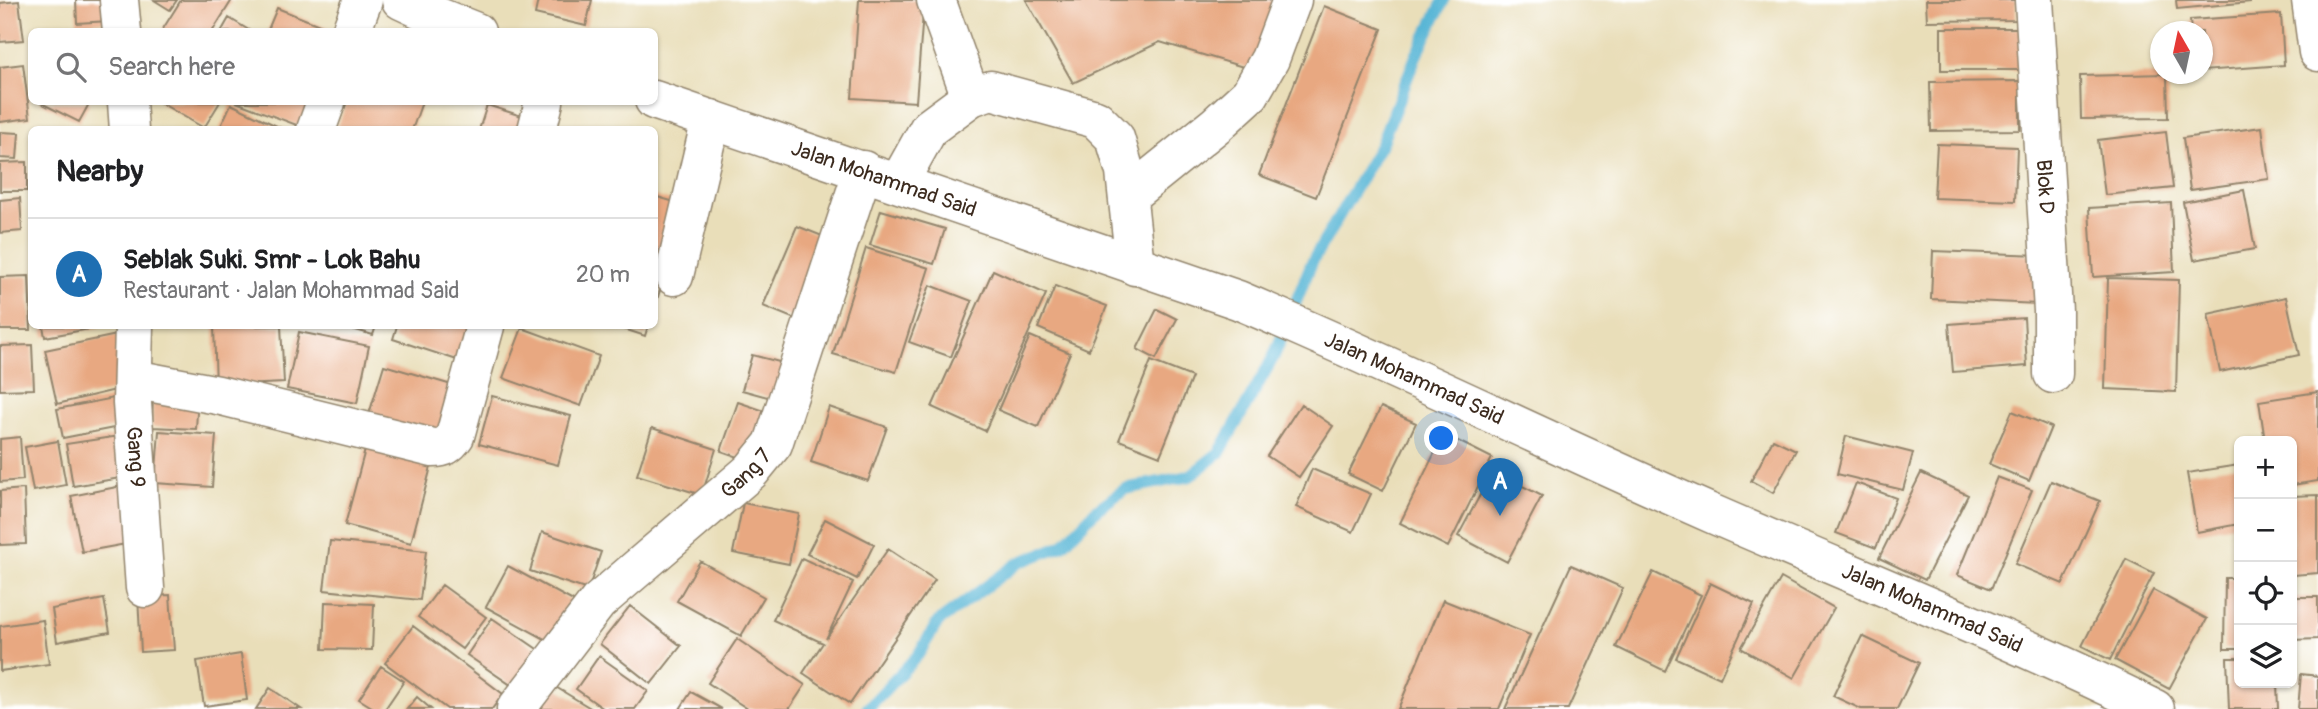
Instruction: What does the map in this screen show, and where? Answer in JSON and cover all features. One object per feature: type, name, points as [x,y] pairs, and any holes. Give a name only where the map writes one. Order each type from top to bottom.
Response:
[{"type":"street","points":[[119,0],[122,28]]},
{"type":"street","points":[[352,28],[363,0]]},
{"type":"street","points":[[401,0],[466,28]]},
{"type":"street","points":[[936,0],[971,97]]},
{"type":"street","points":[[1128,196],[1250,94],[1270,59],[1292,0]]},
{"type":"street","name":"Blok D","points":[[2034,0],[2053,311],[2053,374]]},
{"type":"street","points":[[2311,0],[2318,52]]},
{"type":"street","points":[[899,182],[929,128],[971,97],[991,90],[1096,119],[1115,138],[1125,172],[1135,266]]},
{"type":"street","name":"Jalan Mohammad Said","points":[[658,101],[1238,300],[1714,514],[2064,664],[2155,709]]},
{"type":"street","points":[[127,105],[129,126]]},
{"type":"street","points":[[317,126],[325,105]]},
{"type":"street","points":[[538,126],[543,105]]},
{"type":"street","points":[[674,276],[711,119]]},
{"type":"street","name":"Gang 7","points":[[516,709],[598,602],[751,471],[773,444],[863,170]]},
{"type":"street","name":"Gang 9","points":[[134,329],[132,403],[145,588]]},
{"type":"street","points":[[133,379],[218,395],[440,448],[451,442],[455,436],[484,329]]},
{"type":"building","points":[[76,0],[108,0],[109,21],[77,23]]},
{"type":"building","points":[[154,0],[177,0],[170,10]]},
{"type":"building","points":[[181,0],[232,0],[214,28],[164,28]]},
{"type":"building","points":[[538,0],[592,0],[586,26],[535,14]]},
{"type":"building","points":[[859,0],[924,0],[916,102],[852,98]]},
{"type":"building","points":[[1026,0],[1282,0],[1260,72],[1160,42],[1073,83]]},
{"type":"building","points":[[1926,0],[2016,0],[2016,20],[1927,21]]},
{"type":"building","points":[[2176,0],[2250,0],[2250,2],[2177,9]]},
{"type":"building","points":[[19,1],[24,40],[0,42],[0,3]]},
{"type":"building","points":[[1324,6],[1382,29],[1316,197],[1259,175]]},
{"type":"building","points":[[277,8],[327,28],[269,28]]},
{"type":"building","points":[[2281,14],[2284,65],[2213,70],[2213,21],[2190,20]]},
{"type":"building","points":[[229,18],[245,28],[223,28]]},
{"type":"building","points":[[1941,28],[2024,28],[2024,70],[1941,70]]},
{"type":"building","points":[[23,64],[30,118],[0,122],[0,67]]},
{"type":"building","points":[[2150,74],[2150,84],[2167,84],[2168,118],[2081,119],[2080,76]]},
{"type":"building","points":[[2020,81],[2020,130],[1931,131],[1930,82]]},
{"type":"building","points":[[45,105],[88,105],[79,122]]},
{"type":"building","points":[[164,105],[218,105],[205,126],[201,126]]},
{"type":"building","points":[[231,105],[233,105],[277,126],[221,126]]},
{"type":"building","points":[[244,105],[317,105],[308,126],[299,126]]},
{"type":"building","points":[[346,105],[421,105],[413,126],[338,126]]},
{"type":"building","points":[[487,105],[537,121],[535,126],[480,126]]},
{"type":"building","points":[[2262,127],[2269,179],[2190,190],[2183,138]]},
{"type":"building","points":[[0,132],[19,133],[17,159],[0,158]]},
{"type":"building","points":[[2166,132],[2173,188],[2105,195],[2098,140]]},
{"type":"building","points":[[1937,144],[2017,147],[2015,201],[1934,198]]},
{"type":"building","points":[[27,162],[27,191],[0,191],[0,163]]},
{"type":"building","points":[[2244,190],[2255,249],[2194,260],[2183,202]]},
{"type":"building","points":[[658,197],[685,205],[664,274],[658,272]]},
{"type":"building","points":[[20,198],[22,231],[0,233],[0,200]]},
{"type":"building","points":[[2171,203],[2174,272],[2093,277],[2089,208]]},
{"type":"building","points":[[881,210],[945,229],[934,264],[870,245]]},
{"type":"building","points":[[797,226],[835,241],[802,322],[763,306]]},
{"type":"building","points":[[866,248],[929,268],[896,372],[833,354]]},
{"type":"building","points":[[1933,251],[2040,255],[2038,304],[1931,299]]},
{"type":"building","points":[[993,270],[1046,294],[985,431],[932,407]]},
{"type":"building","points":[[28,276],[28,329],[31,330],[0,330],[0,277]]},
{"type":"building","points":[[2108,278],[2179,280],[2176,392],[2105,389]]},
{"type":"building","points":[[930,285],[972,301],[951,357],[909,342]]},
{"type":"building","points":[[1055,286],[1107,306],[1089,350],[1038,328]]},
{"type":"building","points":[[2286,297],[2299,355],[2220,372],[2208,314]]},
{"type":"building","points":[[1157,309],[1177,319],[1156,359],[1137,349]]},
{"type":"building","points":[[2024,318],[2027,366],[1953,372],[1949,324]]},
{"type":"building","points":[[44,329],[89,329],[45,337]]},
{"type":"building","points":[[214,329],[281,329],[284,383],[216,386]]},
{"type":"building","points":[[352,329],[375,329],[373,335]]},
{"type":"building","points":[[396,329],[471,329],[460,361],[393,339]]},
{"type":"building","points":[[522,329],[599,356],[581,406],[503,378]]},
{"type":"building","points":[[624,329],[647,329],[645,336]]},
{"type":"building","points":[[299,332],[369,346],[357,403],[287,389]]},
{"type":"building","points":[[117,335],[128,387],[57,404],[45,350]]},
{"type":"building","points":[[1030,336],[1070,353],[1038,427],[998,410]]},
{"type":"building","points":[[32,345],[34,389],[0,390],[0,346]]},
{"type":"building","points":[[752,355],[791,365],[782,401],[742,390]]},
{"type":"building","points":[[1151,361],[1192,377],[1160,456],[1119,440]]},
{"type":"building","points":[[384,365],[455,386],[437,445],[366,424]]},
{"type":"building","points":[[2318,392],[2318,481],[2297,484],[2297,436],[2264,436],[2259,401]]},
{"type":"building","points":[[153,394],[198,395],[196,429],[152,427]]},
{"type":"building","points":[[124,396],[129,425],[63,438],[57,409]]},
{"type":"building","points":[[492,396],[571,416],[558,465],[479,444]]},
{"type":"building","points":[[738,402],[765,411],[747,460],[721,451]]},
{"type":"building","points":[[1301,404],[1333,426],[1299,477],[1267,456]]},
{"type":"building","points":[[829,407],[887,427],[868,481],[811,462]]},
{"type":"building","points":[[1381,407],[1416,423],[1383,491],[1348,474]]},
{"type":"building","points":[[2012,411],[2051,427],[2029,481],[1989,464]]},
{"type":"building","points":[[652,428],[716,449],[702,495],[637,475]]},
{"type":"building","points":[[159,431],[216,435],[212,487],[155,483]]},
{"type":"building","points":[[1444,434],[1492,458],[1448,547],[1400,523]]},
{"type":"building","points":[[126,435],[132,476],[73,486],[66,444]]},
{"type":"building","points":[[1846,436],[1913,453],[1903,490],[1837,474]]},
{"type":"building","points":[[20,437],[23,480],[0,482],[0,439]]},
{"type":"building","points":[[1773,439],[1796,450],[1773,493],[1751,481]]},
{"type":"building","points":[[58,441],[66,485],[33,491],[25,447]]},
{"type":"building","points":[[366,446],[432,463],[411,543],[345,525]]},
{"type":"building","points":[[2234,466],[2234,525],[2197,532],[2187,473]]},
{"type":"building","points":[[1312,469],[1371,494],[1353,532],[1296,507]]},
{"type":"building","points":[[1493,471],[1542,496],[1507,562],[1458,536]]},
{"type":"building","points":[[1921,473],[1968,495],[1925,580],[1879,558]]},
{"type":"building","points":[[1997,477],[2032,490],[1991,589],[1957,575]]},
{"type":"building","points":[[2051,481],[2100,501],[2063,584],[2015,564]]},
{"type":"building","points":[[1856,483],[1896,498],[1876,548],[1836,533]]},
{"type":"building","points":[[127,485],[137,542],[82,552],[71,496]]},
{"type":"building","points":[[24,489],[26,544],[0,545],[0,491]]},
{"type":"building","points":[[2318,495],[2318,573],[2297,575],[2297,496]]},
{"type":"building","points":[[743,503],[799,514],[789,564],[733,553]]},
{"type":"building","points":[[825,519],[874,544],[857,579],[807,554]]},
{"type":"building","points":[[542,532],[601,552],[588,590],[530,571]]},
{"type":"building","points":[[330,541],[426,551],[420,600],[324,590]]},
{"type":"building","points":[[888,549],[935,580],[850,704],[803,673],[823,643],[773,620],[802,558],[853,582],[826,639]]},
{"type":"building","points":[[2126,559],[2154,573],[2110,660],[2082,646]]},
{"type":"building","points":[[700,561],[764,597],[741,636],[677,601]]},
{"type":"building","points":[[1571,565],[1623,588],[1568,709],[1505,709]]},
{"type":"building","points":[[508,566],[575,602],[552,643],[486,607]]},
{"type":"building","points":[[1653,572],[1701,595],[1665,671],[1616,647]]},
{"type":"building","points":[[1781,578],[1834,608],[1794,678],[1741,648]]},
{"type":"building","points":[[2225,578],[2234,578],[2234,649],[2224,649]]},
{"type":"building","points":[[1710,583],[1754,604],[1720,678],[1676,658]]},
{"type":"building","points":[[442,585],[486,617],[462,649],[418,617]]},
{"type":"building","points":[[2153,590],[2207,619],[2169,689],[2115,660]]},
{"type":"building","points":[[170,595],[174,650],[141,652],[138,597]]},
{"type":"building","points":[[2297,597],[2318,597],[2318,639],[2297,640]]},
{"type":"building","points":[[104,599],[110,632],[57,642],[52,609]]},
{"type":"building","points":[[1443,600],[1530,635],[1499,709],[1398,709]]},
{"type":"building","points":[[325,602],[374,604],[372,650],[323,649]]},
{"type":"building","points":[[630,606],[681,646],[651,684],[600,644]]},
{"type":"building","points":[[492,618],[543,653],[518,690],[467,655]]},
{"type":"building","points":[[43,620],[49,664],[0,671],[0,626]]},
{"type":"building","points":[[413,626],[503,694],[492,709],[447,709],[385,663]]},
{"type":"building","points":[[1862,636],[1919,663],[1897,709],[1861,709],[1833,696]]},
{"type":"building","points":[[737,639],[805,685],[789,709],[748,709],[708,683]]},
{"type":"building","points":[[241,654],[247,700],[204,706],[197,661]]},
{"type":"building","points":[[599,656],[648,691],[635,709],[604,709],[576,689]]},
{"type":"building","points":[[2227,658],[2234,658],[2234,688],[2277,688],[2278,709],[2229,709]]},
{"type":"building","points":[[381,666],[404,681],[385,709],[375,709],[359,699]]},
{"type":"building","points":[[2301,674],[2318,676],[2318,709],[2298,709]]},
{"type":"building","points":[[554,686],[592,709],[540,709]]},
{"type":"building","points":[[270,688],[301,709],[256,709]]},
{"type":"building","points":[[691,692],[722,709],[680,709]]},
{"type":"building","points":[[417,697],[431,709],[407,709]]},
{"type":"waterway","points":[[867,709],[918,655],[938,622],[1018,563],[1063,545],[1096,510],[1125,489],[1190,476],[1220,452],[1274,356],[1312,262],[1381,144],[1416,56],[1444,0]]},
{"type":"place","name":"Seblak Suki. Smr - Lok Bahu","points":[[1500,516]]}]
